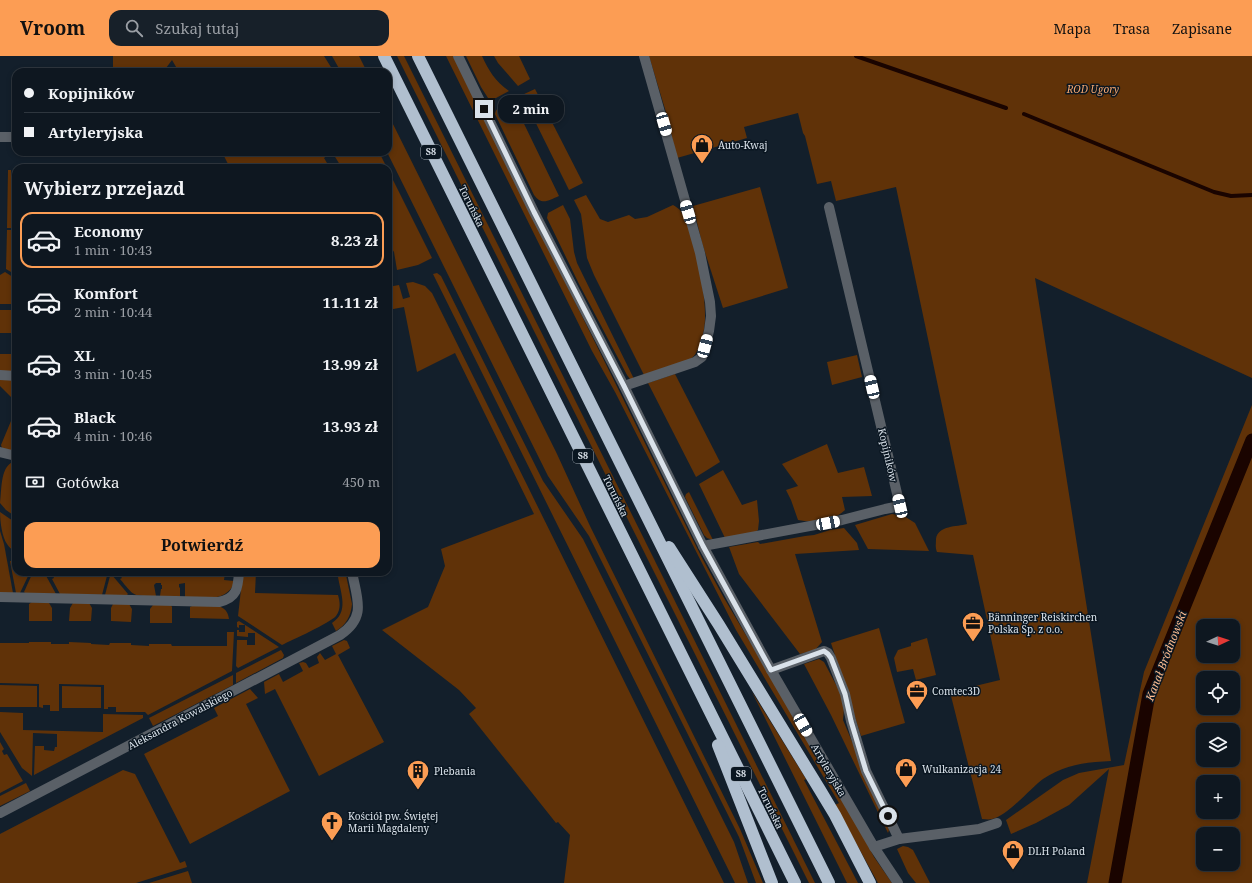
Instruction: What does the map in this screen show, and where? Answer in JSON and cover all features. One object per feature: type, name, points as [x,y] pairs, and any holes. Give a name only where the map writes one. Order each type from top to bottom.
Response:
[{"type":"highway","name":"Toruńska","points":[[384,56],[390,68]]},
{"type":"highway","name":"Toruńska","points":[[418,56],[829,883]]},
{"type":"highway","name":"Toruńska","points":[[392,72],[795,883]]},
{"type":"highway","points":[[622,466],[655,524],[820,790],[870,883]]},
{"type":"highway","points":[[687,666],[772,883]]},
{"type":"street","name":"Artyleryjska","points":[[458,56],[534,212],[624,386],[703,546],[771,670],[874,847],[898,883]]},
{"type":"street","points":[[624,386],[695,362],[702,357],[709,331],[711,316],[710,302],[700,253],[644,56]]},
{"type":"street","points":[[0,137],[12,137]]},
{"type":"street","name":"Kopijników","points":[[703,546],[827,523],[900,506],[829,207]]},
{"type":"street","points":[[0,375],[12,376]]},
{"type":"street","points":[[0,452],[12,455]]},
{"type":"street","points":[[0,597],[219,602],[227,599],[236,592],[239,576]]},
{"type":"street","name":"Aleksandra Kowalskiego","points":[[0,813],[340,636],[350,627],[358,612],[353,576]]},
{"type":"street","points":[[771,670],[824,651],[828,654],[845,694],[851,721],[866,771],[899,839]]},
{"type":"street","points":[[874,847],[899,839],[979,828],[997,823]]},
{"type":"green space","points":[[113,56],[324,56],[332,68],[177,68],[172,60],[166,68],[113,68]]},
{"type":"green space","points":[[332,56],[359,56],[365,68],[339,68]]},
{"type":"green space","points":[[397,56],[404,56],[815,883],[809,883]]},
{"type":"green space","points":[[446,56],[453,56],[702,558],[847,806],[874,857],[892,883],[878,883],[835,805],[839,803],[736,630],[615,392],[592,351]]},
{"type":"green space","points":[[466,56],[482,56],[493,75],[509,91],[496,98],[488,98]]},
{"type":"green space","points":[[494,56],[519,56],[530,79],[518,86],[498,63]]},
{"type":"green space","name":"ROD Ugory","points":[[649,56],[1252,56],[1252,378],[1035,278],[1111,761],[1084,763],[1059,770],[1043,779],[1018,802],[998,817],[992,819],[982,819],[950,692],[1000,680],[973,555],[937,552],[936,549],[937,534],[940,531],[948,527],[967,524],[896,187],[836,201],[831,181],[817,184],[798,113],[744,127],[747,138],[677,158],[665,109]]},
{"type":"green space","points":[[535,89],[583,183],[569,190],[522,95]]},
{"type":"green space","points":[[512,99],[559,196],[543,201],[534,195],[495,114],[499,106]]},
{"type":"green space","points":[[392,122],[557,454],[590,526],[740,829],[763,883],[756,883],[739,837],[589,536],[548,476],[389,156],[392,156]]},
{"type":"green space","points":[[224,156],[327,156],[324,158],[328,164],[228,164]]},
{"type":"green space","points":[[334,156],[381,156],[385,164],[340,164]]},
{"type":"green space","points":[[8,170],[11,170],[12,228],[7,228]]},
{"type":"green space","points":[[392,178],[432,258],[418,265],[397,270],[394,252],[392,249]]},
{"type":"green space","points":[[760,187],[788,288],[723,308],[702,243],[693,206]]},
{"type":"green space","points":[[586,195],[600,219],[608,222],[629,215],[635,219],[647,217],[673,205],[680,210],[686,220],[696,250],[703,286],[705,318],[704,329],[699,348],[693,357],[677,365],[644,375],[587,258],[581,214],[574,200]]},
{"type":"green space","points":[[563,205],[570,219],[574,252],[577,263],[634,379],[630,379],[627,375],[579,284],[547,218],[548,213]]},
{"type":"green space","points":[[7,230],[12,230],[12,273],[6,269]]},
{"type":"green space","points":[[5,272],[12,276],[12,304],[0,304],[0,275]]},
{"type":"green space","points":[[437,273],[441,276],[543,481],[583,539],[734,842],[748,883],[735,883],[433,274]]},
{"type":"green space","points":[[413,282],[425,286],[432,293],[724,883],[564,883],[570,835],[558,822],[556,823],[469,714],[476,708],[459,690],[382,630],[428,607],[445,566],[441,549],[534,514],[455,353],[417,372],[404,307],[392,309],[392,286],[399,285],[403,299],[410,297],[406,283]]},
{"type":"green space","points":[[0,310],[12,310],[12,333],[0,333]]},
{"type":"green space","points":[[0,354],[12,354],[12,372],[0,371]]},
{"type":"green space","points":[[857,355],[862,377],[832,385],[827,362]]},
{"type":"green space","points":[[675,374],[720,462],[696,477],[648,383]]},
{"type":"green space","points":[[0,379],[12,380],[12,398],[0,386]]},
{"type":"green space","points":[[1252,405],[1252,883],[1087,883],[1109,769],[1069,805],[1036,823],[1011,834],[1006,820],[1063,780],[1079,773],[1124,765],[1144,672]]},
{"type":"green space","points":[[12,419],[12,451],[2,448],[1,445]]},
{"type":"green space","points":[[827,444],[838,473],[864,467],[872,496],[842,497],[845,510],[829,519],[817,521],[798,520],[786,490],[798,486],[782,464]]},
{"type":"green space","points":[[11,463],[12,514],[0,503],[4,472]]},
{"type":"green space","points":[[723,470],[742,505],[757,500],[759,521],[758,530],[755,532],[725,538],[699,484]]},
{"type":"green space","points":[[689,492],[713,540],[704,535],[685,497]]},
{"type":"green space","points":[[0,512],[12,520],[12,550],[4,537]]},
{"type":"green space","points":[[892,514],[904,516],[915,523],[929,551],[868,549],[855,525]]},
{"type":"green space","points":[[844,528],[857,543],[859,550],[795,554],[822,642],[815,650],[800,654],[739,574],[729,547],[758,542],[760,544],[814,535],[830,530]]},
{"type":"green space","points":[[0,531],[4,544],[13,593],[0,593]]},
{"type":"green space","points":[[10,561],[12,561],[12,572]]},
{"type":"green space","points":[[13,576],[28,576],[20,593],[16,593]]},
{"type":"green space","points":[[31,576],[46,576],[56,594],[25,593],[24,592]]},
{"type":"green space","points":[[53,576],[107,576],[102,595],[60,594],[52,579],[54,578]]},
{"type":"green space","points":[[110,576],[113,576],[128,594],[127,595],[105,595]]},
{"type":"green space","points":[[120,576],[225,576],[224,580],[234,581],[234,584],[223,595],[213,598],[185,597],[185,583],[179,584],[180,597],[160,596],[162,589],[161,583],[156,583],[154,585],[156,596],[142,596],[132,592],[120,579],[122,578]]},
{"type":"green space","points":[[243,576],[256,576],[255,593],[338,595],[340,606],[338,613],[332,619],[282,645],[238,616]]},
{"type":"green space","points":[[346,576],[352,604],[349,616],[345,623],[336,631],[332,623],[341,614],[342,608],[342,596],[338,577]]},
{"type":"green space","points":[[32,602],[49,603],[52,608],[52,621],[29,621],[29,604]]},
{"type":"green space","points":[[73,603],[89,603],[92,608],[91,621],[69,621],[70,608]]},
{"type":"green space","points":[[113,604],[129,604],[132,609],[131,622],[111,621],[111,608]]},
{"type":"green space","points":[[153,605],[171,605],[172,623],[150,623],[150,609]]},
{"type":"green space","points":[[210,605],[220,607],[227,613],[229,619],[190,618],[190,607]]},
{"type":"green space","points":[[239,621],[279,647],[238,668],[236,666],[237,640],[247,640],[247,645],[255,645],[255,633],[248,633],[248,637],[237,636],[237,630],[239,630],[239,632],[245,632],[245,625],[239,625],[239,628],[237,627],[237,622]]},
{"type":"green space","points":[[879,628],[905,723],[861,736],[831,643]]},
{"type":"green space","points":[[227,632],[234,632],[232,671],[148,715],[145,712],[116,712],[116,707],[108,707],[108,709],[104,709],[104,685],[59,684],[59,711],[50,711],[50,705],[43,705],[43,708],[39,707],[39,684],[0,683],[0,643],[51,642],[51,644],[69,644],[69,642],[109,645],[110,643],[131,643],[131,645],[149,646],[149,644],[171,644],[172,646],[227,646]]},
{"type":"green space","points":[[927,638],[936,675],[916,680],[913,669],[897,672],[894,658],[898,650],[911,646],[911,643]]},
{"type":"green space","points":[[344,640],[347,641],[350,648],[338,655],[384,742],[319,776],[275,689],[265,694],[264,682],[279,674],[283,682],[303,671],[299,663],[306,663],[309,668],[319,663],[317,657],[320,653],[325,660],[336,654],[332,646]]},
{"type":"green space","points":[[281,650],[284,655],[283,658],[236,683],[236,673]]},
{"type":"green space","points":[[819,659],[824,662],[842,696],[844,708],[843,720],[889,830],[888,833],[831,715],[804,664]]},
{"type":"green space","points":[[233,675],[233,685],[153,726],[149,718]]},
{"type":"green space","points":[[0,685],[37,686],[37,707],[0,707]]},
{"type":"green space","points":[[62,686],[101,687],[101,708],[62,708]]},
{"type":"green space","points":[[250,689],[258,698],[246,704],[290,791],[190,844],[144,754],[218,716],[214,708]]},
{"type":"green space","points":[[752,692],[806,779],[804,780],[858,883],[847,883]]},
{"type":"green space","points":[[0,712],[23,713],[23,730],[103,732],[103,714],[143,715],[143,718],[34,775],[35,746],[44,746],[44,750],[54,751],[55,747],[57,747],[57,734],[33,733],[32,776],[22,768],[0,732]]},
{"type":"green space","points":[[0,742],[4,749],[2,751],[4,755],[7,754],[23,781],[0,793]]},
{"type":"green space","points":[[123,770],[135,774],[180,863],[185,861],[187,867],[136,883],[0,883],[0,834]]},
{"type":"green space","points":[[26,783],[30,791],[0,806],[0,796]]},
{"type":"green space","points":[[903,846],[913,850],[930,883],[916,883],[908,873],[897,849]]},
{"type":"green space","points":[[188,871],[192,883],[149,883]]},
{"type":"waterway","points":[[856,56],[1006,108]]},
{"type":"waterway","points":[[1024,114],[1214,192],[1231,196],[1252,195]]},
{"type":"waterway","name":"Kanał Bródnowski","points":[[1115,883],[1149,694],[1252,440]]},
{"type":"place","name":"Auto-Kwaj","points":[[702,164]]},
{"type":"place","name":"Bänninger Reiskirchen Polska Sp. z o.o.","points":[[973,642]]},
{"type":"place","name":"Comtec3D","points":[[917,710]]},
{"type":"place","name":"Wulkanizacja 24","points":[[906,788]]},
{"type":"place","name":"Plebania","points":[[418,790]]},
{"type":"place","name":"Kościół pw. Świętej Marii Magdaleny","points":[[332,842]]},
{"type":"place","name":"DLH Poland","points":[[1013,870]]},
{"type":"route","points":[[484,109],[534,212],[624,386],[703,546],[771,670],[824,651],[828,654],[845,694],[857,746],[866,771],[888,816]]}]
